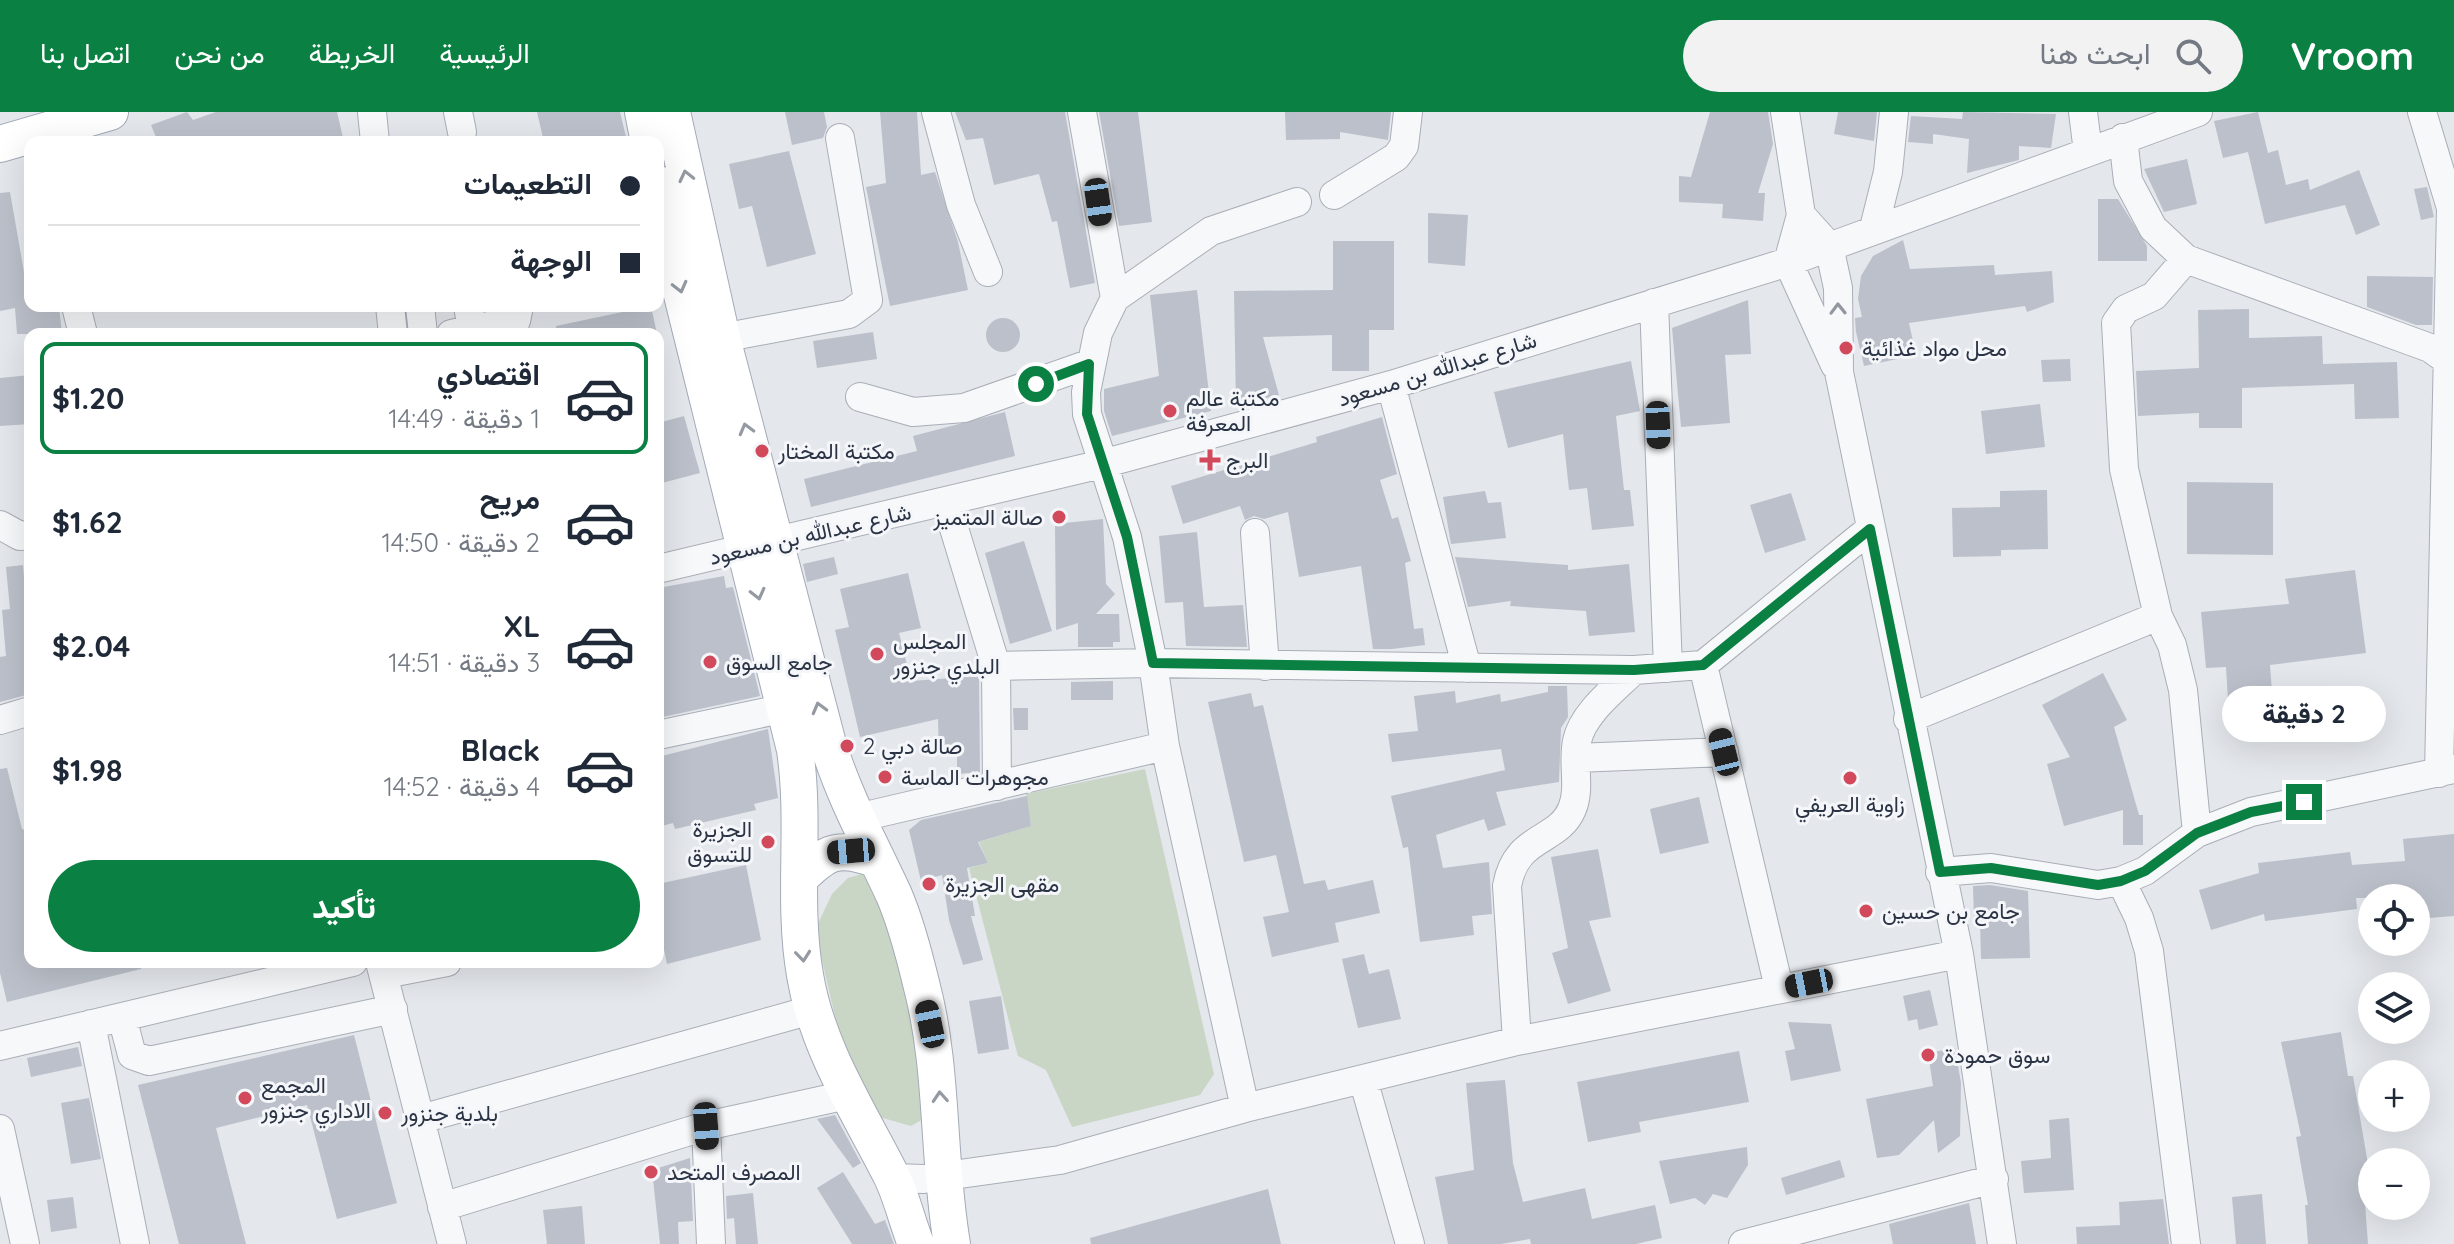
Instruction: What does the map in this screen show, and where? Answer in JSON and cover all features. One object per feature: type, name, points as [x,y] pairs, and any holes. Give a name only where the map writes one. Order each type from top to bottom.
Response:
[{"type":"main road","points":[[0,123],[26,134],[110,112]]},
{"type":"main road","points":[[643,112],[648,136]]},
{"type":"main road","points":[[672,112],[722,338],[762,546],[800,783],[798,908],[805,976],[847,1095],[893,1178],[916,1244]]},
{"type":"main road","points":[[664,213],[677,275],[840,781],[894,896],[922,987],[938,1073],[952,1244]]},
{"type":"main road","points":[[800,878],[820,858],[834,852],[851,851],[875,859]]},
{"type":"street","points":[[372,112],[374,136]]},
{"type":"street","points":[[936,112],[961,205],[988,272]]},
{"type":"street","points":[[1082,112],[1115,298],[1089,364],[1087,414],[1127,537],[1153,663],[1165,746],[1245,1108]]},
{"type":"street","points":[[1334,195],[1396,157],[1404,146],[1408,112]]},
{"type":"street","points":[[1785,112],[1801,215],[1788,262],[1839,372]]},
{"type":"street","points":[[1874,228],[1888,172],[1894,112]]},
{"type":"street","points":[[2083,112],[2088,152]]},
{"type":"street","name":"شارع عبدالله بن مسعود","points":[[664,568],[1102,464],[1391,385],[1788,262],[2198,112]]},
{"type":"street","points":[[1940,872],[1991,868],[2098,885],[2121,881],[2145,871],[2197,833],[2251,812],[2446,771],[2451,208],[2422,112]]},
{"type":"street","points":[[722,338],[849,314],[868,300],[840,138]]},
{"type":"street","points":[[2123,138],[2128,181],[2153,228],[2186,259],[2430,348],[2450,364]]},
{"type":"street","points":[[1115,298],[1211,231],[1297,202]]},
{"type":"street","points":[[1801,215],[1829,246],[1838,288],[1839,372],[1908,719],[1959,954],[2002,1244]]},
{"type":"street","points":[[2186,259],[2154,296],[2126,309],[2116,323],[2124,469],[2158,616],[2172,645],[2183,690],[2197,833]]},
{"type":"street","points":[[1654,303],[1668,668]]},
{"type":"street","points":[[464,323],[516,321],[518,312]]},
{"type":"street","points":[[860,397],[913,412],[964,408],[1089,364]]},
{"type":"street","points":[[1391,385],[1467,668]]},
{"type":"street","points":[[946,502],[996,666],[997,786]]},
{"type":"street","points":[[0,525],[24,536]]},
{"type":"street","points":[[996,666],[1153,663],[1634,670],[1703,665],[1870,529]]},
{"type":"street","points":[[1255,533],[1265,666]]},
{"type":"street","points":[[1908,719],[2158,616]]},
{"type":"street","points":[[1703,665],[1779,988]]},
{"type":"street","points":[[1517,1041],[1507,886],[1510,870],[1523,849],[1564,819],[1572,809],[1577,741],[1585,720],[1634,670]]},
{"type":"street","points":[[664,734],[786,708]]},
{"type":"street","points":[[0,720],[24,713]]},
{"type":"street","points":[[857,818],[1165,746]]},
{"type":"street","points":[[1576,758],[1724,752]]},
{"type":"street","points":[[2121,881],[2139,918],[2149,951],[2186,1244]]},
{"type":"street","points":[[893,1178],[946,1175],[1060,1160],[1245,1108],[1517,1041],[1959,954]]},
{"type":"street","points":[[0,1046],[328,968]]},
{"type":"street","points":[[383,968],[442,1207],[444,1242]]},
{"type":"street","points":[[122,1017],[132,1055],[149,1061],[393,1009]]},
{"type":"street","points":[[421,1119],[815,1009]]},
{"type":"street","points":[[91,1024],[135,1244]]},
{"type":"street","points":[[1363,1079],[1410,1244]]},
{"type":"street","points":[[442,1207],[706,1126],[847,1095]]},
{"type":"street","points":[[706,1126],[711,1244]]},
{"type":"street","points":[[0,1129],[25,1244]]},
{"type":"street","points":[[1743,1244],[1994,1179]]},
{"type":"green space","points":[[1145,769],[1214,1074],[1200,1095],[1072,1127],[1046,1070],[1018,1056],[969,868],[988,863],[979,842],[1031,826],[1026,794]]},
{"type":"green space","points":[[862,874],[879,882],[893,908],[932,1114],[911,1126],[876,1116],[847,1068],[815,930],[832,894],[848,878]]},
{"type":"building","points":[[187,112],[193,120],[216,112],[337,112],[343,136],[156,136],[151,125]]},
{"type":"building","points":[[537,112],[620,112],[626,136],[543,136]]},
{"type":"building","points":[[785,112],[824,112],[827,127],[823,138],[792,145]]},
{"type":"building","points":[[880,112],[917,112],[921,175],[935,172],[958,242],[968,290],[890,306],[866,187],[886,183]]},
{"type":"building","points":[[955,112],[1065,112],[1095,283],[1070,288],[1057,221],[1052,222],[1039,174],[994,185],[983,138],[966,140]]},
{"type":"building","points":[[1099,112],[1138,112],[1152,222],[1119,226]]},
{"type":"building","points":[[1285,112],[1391,112],[1388,140],[1340,132],[1340,139],[1286,140]]},
{"type":"building","points":[[1710,112],[1768,112],[1773,144],[1758,193],[1765,193],[1763,221],[1722,218],[1723,204],[1679,202],[1679,176],[1691,177]]},
{"type":"building","points":[[1838,112],[1877,112],[1874,141],[1834,134]]},
{"type":"building","points":[[1963,112],[2056,114],[2051,148],[2019,146],[2019,160],[1967,173],[1969,139],[1933,134],[1933,144],[1908,142],[1911,116],[1962,119]]},
{"type":"building","points":[[2258,112],[2268,153],[2278,150],[2286,185],[2308,179],[2310,190],[2359,170],[2380,225],[2356,235],[2345,205],[2265,224],[2248,152],[2223,158],[2214,121]]},
{"type":"building","points":[[789,151],[816,254],[767,267],[752,206],[739,209],[729,164]]},
{"type":"building","points":[[2187,159],[2197,204],[2164,212],[2144,169]]},
{"type":"building","points":[[2427,187],[2434,217],[2421,220],[2414,189]]},
{"type":"building","points":[[10,192],[24,272],[24,312],[60,312],[61,328],[24,328],[24,334],[17,334],[15,308],[0,311],[0,193]]},
{"type":"building","points":[[2098,199],[2118,199],[2147,246],[2147,261],[2098,261]]},
{"type":"building","points":[[1428,213],[1468,215],[1465,266],[1428,263]]},
{"type":"building","points":[[1903,240],[1910,269],[1994,265],[1995,275],[2052,271],[2054,302],[2027,312],[2025,306],[1909,323],[1916,355],[1864,366],[1855,318],[1862,317],[1858,299],[1861,276],[1873,256]]},
{"type":"building","points":[[1333,241],[1394,241],[1394,330],[1369,330],[1369,371],[1332,371],[1332,335],[1263,337],[1279,395],[1236,405],[1234,291],[1333,290]]},
{"type":"building","points":[[2367,276],[2433,277],[2432,325],[2416,325],[2367,307]]},
{"type":"building","points":[[1197,290],[1211,411],[1112,436],[1104,411],[1104,389],[1159,376],[1150,295]]},
{"type":"building","points":[[1748,300],[1751,354],[1725,355],[1730,423],[1681,427],[1672,328]]},
{"type":"building","points":[[2249,309],[2249,338],[2322,336],[2323,364],[2397,362],[2399,418],[2355,419],[2354,384],[2242,388],[2242,428],[2199,428],[2199,413],[2138,416],[2136,371],[2199,368],[2198,310]]},
{"type":"building","points":[[622,312],[652,312],[656,328],[556,328]]},
{"type":"building","points":[[1003,318],[1015,323],[1020,335],[1015,347],[1003,352],[991,347],[986,335],[991,323]]},
{"type":"building","points":[[873,332],[877,359],[817,368],[813,341]]},
{"type":"building","points":[[2070,359],[2071,381],[2043,382],[2041,360]]},
{"type":"building","points":[[1631,361],[1640,411],[1616,416],[1624,490],[1630,490],[1634,526],[1592,530],[1587,488],[1569,490],[1563,434],[1508,448],[1494,392]]},
{"type":"building","points":[[24,376],[24,424],[0,426],[0,378]]},
{"type":"building","points":[[2040,404],[2045,447],[1986,454],[1981,411]]},
{"type":"building","points":[[1005,412],[1015,456],[811,507],[804,479],[917,451],[913,436]]},
{"type":"building","points":[[684,416],[700,473],[664,482],[664,421]]},
{"type":"building","points":[[1382,417],[1397,474],[1380,480],[1392,519],[1398,517],[1411,561],[1405,563],[1414,629],[1423,628],[1425,645],[1392,649],[1373,649],[1361,566],[1299,577],[1288,512],[1264,519],[1254,516],[1245,520],[1240,506],[1183,524],[1171,486],[1317,442],[1316,437]]},
{"type":"building","points":[[2187,482],[2273,483],[2273,555],[2187,554]]},
{"type":"building","points":[[2047,490],[2048,549],[2001,550],[2001,556],[1953,557],[1952,508],[2000,507],[2000,491]]},
{"type":"building","points":[[1485,491],[1488,503],[1501,502],[1506,538],[1451,544],[1443,497]]},
{"type":"building","points":[[1791,493],[1806,540],[1765,553],[1750,505]]},
{"type":"building","points":[[1103,519],[1106,584],[1115,594],[1096,614],[1119,614],[1120,642],[1113,642],[1113,647],[1078,647],[1078,623],[1056,630],[1055,524]]},
{"type":"building","points":[[1197,532],[1204,607],[1243,605],[1247,647],[1186,646],[1183,602],[1165,603],[1159,536]]},
{"type":"building","points":[[1024,541],[1052,631],[1010,644],[985,553]]},
{"type":"building","points":[[834,557],[838,574],[807,582],[803,564]]},
{"type":"building","points":[[1455,557],[1568,565],[1568,570],[1629,564],[1635,632],[1589,636],[1586,611],[1510,606],[1511,601],[1468,607]]},
{"type":"building","points":[[23,565],[24,696],[0,702],[0,657],[6,656],[2,610],[10,609],[6,567]]},
{"type":"building","points":[[2355,570],[2366,653],[2270,665],[2275,732],[2230,734],[2226,667],[2206,668],[2201,612],[2289,604],[2285,579]]},
{"type":"building","points":[[908,573],[921,628],[899,633],[911,681],[979,676],[980,772],[957,774],[957,755],[939,756],[938,719],[860,737],[835,630],[849,627],[840,589]]},
{"type":"building","points":[[724,576],[726,588],[733,587],[760,696],[664,717],[664,587]]},
{"type":"building","points":[[2103,673],[2127,720],[2114,727],[2139,815],[2143,815],[2143,845],[2123,845],[2123,810],[2064,826],[2047,764],[2070,757],[2042,705]]},
{"type":"building","points":[[1113,681],[1113,700],[1071,700],[1071,682]]},
{"type":"building","points":[[1548,686],[1567,686],[1568,717],[1561,728],[1559,782],[1496,792],[1506,825],[1488,831],[1484,819],[1436,835],[1443,868],[1489,862],[1492,914],[1472,916],[1474,935],[1420,942],[1408,847],[1403,848],[1391,796],[1505,770],[1501,749],[1392,762],[1388,734],[1418,731],[1414,696],[1455,691],[1456,703],[1500,694],[1501,702],[1548,692]]},
{"type":"building","points":[[1251,693],[1254,707],[1263,705],[1304,884],[1325,880],[1328,890],[1373,880],[1380,913],[1335,923],[1339,942],[1272,957],[1263,917],[1289,912],[1276,855],[1244,862],[1208,702]]},
{"type":"building","points":[[1013,708],[1028,708],[1028,730],[1014,730]]},
{"type":"building","points":[[768,729],[778,798],[754,804],[756,810],[675,829],[673,823],[664,825],[664,755]]},
{"type":"building","points":[[7,768],[24,830],[24,968],[141,969],[7,1002],[0,973],[0,769]]},
{"type":"building","points":[[1027,796],[1031,826],[978,842],[988,863],[967,868],[975,916],[971,916],[983,960],[963,965],[949,920],[942,875],[921,881],[909,830],[921,820]]},
{"type":"building","points":[[1699,797],[1709,843],[1660,854],[1650,809]]},
{"type":"building","points":[[2454,834],[2454,916],[2430,918],[2430,884],[2358,884],[2357,909],[2265,921],[2264,914],[2211,930],[2199,890],[2259,873],[2258,863],[2350,852],[2352,865],[2405,861],[2403,839]]},
{"type":"building","points":[[1598,849],[1611,917],[1589,921],[1611,991],[1568,1004],[1552,953],[1568,948],[1551,857]]},
{"type":"building","points":[[746,865],[761,940],[667,964],[664,950],[664,883]]},
{"type":"building","points":[[1990,885],[2028,891],[2030,958],[1981,959],[1980,920],[1974,920],[1973,886]]},
{"type":"building","points":[[1364,954],[1369,974],[1389,969],[1401,1019],[1358,1028],[1342,959]]},
{"type":"building","points":[[1930,990],[1938,1025],[1919,1030],[1917,1019],[1908,1021],[1903,996]]},
{"type":"building","points":[[1001,996],[1009,1049],[978,1054],[969,1001]]},
{"type":"building","points":[[1788,1022],[1831,1024],[1841,1071],[1791,1081],[1785,1051],[1795,1049]]},
{"type":"building","points":[[2341,1032],[2348,1076],[2353,1076],[2358,1132],[2363,1132],[2365,1148],[2358,1148],[2358,1220],[2366,1220],[2368,1244],[2308,1244],[2305,1205],[2308,1205],[2296,1137],[2301,1136],[2281,1042]]},
{"type":"building","points":[[354,1035],[397,1203],[337,1219],[307,1105],[216,1128],[246,1244],[179,1244],[138,1085]]},
{"type":"building","points":[[78,1047],[82,1066],[31,1077],[27,1058]]},
{"type":"building","points":[[1955,1048],[1961,1083],[1960,1136],[1938,1153],[1934,1120],[1899,1155],[1877,1158],[1866,1099],[1933,1086],[1928,1053]]},
{"type":"building","points":[[1739,1051],[1749,1102],[1639,1122],[1641,1132],[1588,1142],[1577,1082]]},
{"type":"building","points":[[1505,1080],[1513,1163],[1523,1202],[1585,1188],[1592,1219],[1655,1205],[1662,1238],[1636,1244],[1531,1244],[1530,1239],[1501,1244],[1448,1244],[1435,1177],[1474,1170],[1466,1083]]},
{"type":"building","points":[[89,1098],[101,1159],[71,1164],[61,1103]]},
{"type":"building","points":[[835,1115],[861,1163],[853,1168],[817,1119]]},
{"type":"building","points":[[2069,1118],[2074,1190],[2024,1193],[2021,1161],[2051,1158],[2049,1120]]},
{"type":"building","points":[[1747,1147],[1748,1165],[1727,1198],[1713,1194],[1705,1205],[1695,1198],[1670,1204],[1659,1161]]},
{"type":"building","points":[[690,1158],[693,1221],[678,1222],[679,1244],[660,1244],[652,1170]]},
{"type":"building","points":[[1840,1160],[1845,1177],[1786,1195],[1781,1178]]},
{"type":"building","points":[[843,1172],[875,1224],[885,1220],[894,1244],[852,1244],[817,1188]]},
{"type":"building","points":[[1268,1189],[1281,1244],[1091,1244],[1090,1238]]},
{"type":"building","points":[[753,1193],[758,1244],[736,1244],[734,1218],[727,1219],[726,1196]]},
{"type":"building","points":[[2262,1194],[2266,1244],[2236,1244],[2232,1197]]},
{"type":"building","points":[[73,1197],[77,1228],[51,1232],[47,1200]]},
{"type":"building","points":[[2163,1199],[2169,1244],[2077,1244],[2076,1227],[2120,1225],[2119,1202]]},
{"type":"building","points":[[1969,1203],[1976,1244],[1893,1244],[1889,1224]]},
{"type":"building","points":[[582,1206],[585,1244],[547,1244],[543,1210]]},
{"type":"place","name":"محل مواد غذائية","points":[[1846,348]]},
{"type":"place","name":"مكتبة عالم المعرفة","points":[[1170,411]]},
{"type":"place","name":"مكتبة المختار","points":[[762,451]]},
{"type":"place","name":"البرج","points":[[1210,460]]},
{"type":"place","name":"صالة المتميز","points":[[1059,517]]},
{"type":"place","name":"المجلس البلدي جنزور","points":[[877,654]]},
{"type":"place","name":"جامع السوق","points":[[710,662]]},
{"type":"place","name":"صالة دبي 2","points":[[847,746]]},
{"type":"place","name":"مجوهرات الماسة","points":[[885,777]]},
{"type":"place","name":"زاوية العريفي","points":[[1850,778]]},
{"type":"place","name":"الجزيرة للتسوق","points":[[768,842]]},
{"type":"place","name":"مقهى الجزيرة","points":[[929,884]]},
{"type":"place","name":"جامع بن حسين","points":[[1866,911]]},
{"type":"place","name":"سوق حمودة","points":[[1928,1055]]},
{"type":"place","name":"المجمع الاداري جنزور","points":[[245,1098]]},
{"type":"place","name":"بلدية جنزور","points":[[385,1113]]},
{"type":"place","name":"المصرف المتحد","points":[[651,1172]]},
{"type":"route","points":[[1036,384],[1089,364],[1087,414],[1127,537],[1153,663],[1634,670],[1703,665],[1870,529],[1940,872],[1991,868],[2098,885],[2121,881],[2145,871],[2197,833],[2251,812],[2304,802]]}]
